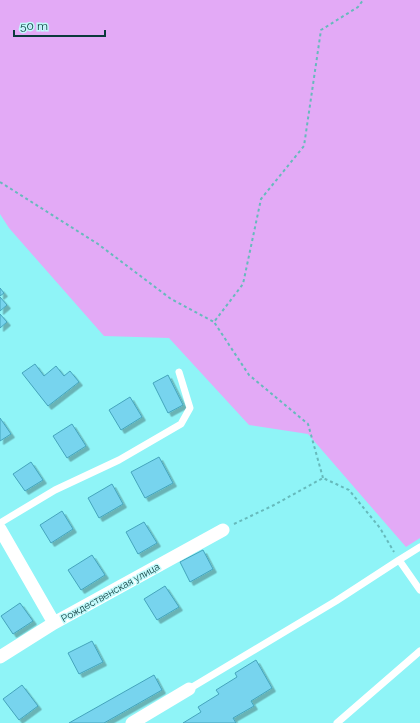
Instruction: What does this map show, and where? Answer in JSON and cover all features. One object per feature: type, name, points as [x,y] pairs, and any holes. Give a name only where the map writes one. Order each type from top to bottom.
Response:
[{"type":"street","points":[[0,529],[54,623]]},
{"type":"street","name":"Рождественская улица","points":[[0,657],[54,623],[223,530]]},
{"type":"street","points":[[132,723],[189,689]]},
{"type":"lane","points":[[0,523],[55,490],[119,460],[182,424],[190,408],[178,372]]},
{"type":"lane","points":[[189,689],[336,601],[420,547]]},
{"type":"lane","points":[[399,560],[420,590]]},
{"type":"lane","points":[[337,723],[420,651]]},
{"type":"path","points":[[214,322],[243,284],[261,199],[304,146],[321,30],[358,7],[363,0]]},
{"type":"path","points":[[0,182],[98,244],[171,299],[214,322],[249,375],[308,424],[323,478],[349,490],[380,528],[399,560]]},
{"type":"path","points":[[223,530],[274,506],[323,478]]},
{"type":"shaded area","points":[[0,0],[420,0],[420,538],[406,547],[308,434],[249,425],[169,338],[104,336],[9,228],[0,214]]},
{"type":"building","points":[[0,288],[4,293],[0,296]]},
{"type":"building","points":[[0,297],[7,305],[0,311]]},
{"type":"building","points":[[0,314],[7,322],[0,328]]},
{"type":"building","points":[[35,364],[44,376],[56,366],[64,376],[70,371],[79,382],[48,406],[22,373]]},
{"type":"building","points":[[168,375],[183,405],[168,413],[153,383]]},
{"type":"building","points":[[130,397],[142,417],[121,430],[109,410]]},
{"type":"building","points":[[0,418],[11,434],[0,441]]},
{"type":"building","points":[[72,424],[86,446],[67,458],[53,436]]},
{"type":"building","points":[[159,457],[173,483],[145,498],[131,472]]},
{"type":"building","points":[[31,462],[43,480],[25,491],[13,474]]},
{"type":"building","points":[[112,484],[123,504],[99,518],[88,498]]},
{"type":"building","points":[[62,511],[73,529],[51,543],[40,525]]},
{"type":"building","points":[[144,522],[157,543],[138,554],[126,532]]},
{"type":"building","points":[[203,550],[213,569],[190,582],[180,562]]},
{"type":"building","points":[[92,555],[105,575],[81,590],[68,570]]},
{"type":"building","points":[[165,586],[179,607],[157,620],[144,599]]},
{"type":"building","points":[[20,603],[33,621],[13,634],[1,616]]},
{"type":"building","points":[[92,641],[103,662],[79,674],[68,653]]},
{"type":"building","points":[[256,660],[272,688],[251,701],[254,706],[233,718],[236,723],[183,723],[201,712],[198,707],[219,694],[216,690],[237,677],[235,673]]},
{"type":"building","points":[[154,675],[162,690],[104,723],[69,723]]},
{"type":"building","points":[[22,685],[38,706],[19,720],[3,699]]}]
